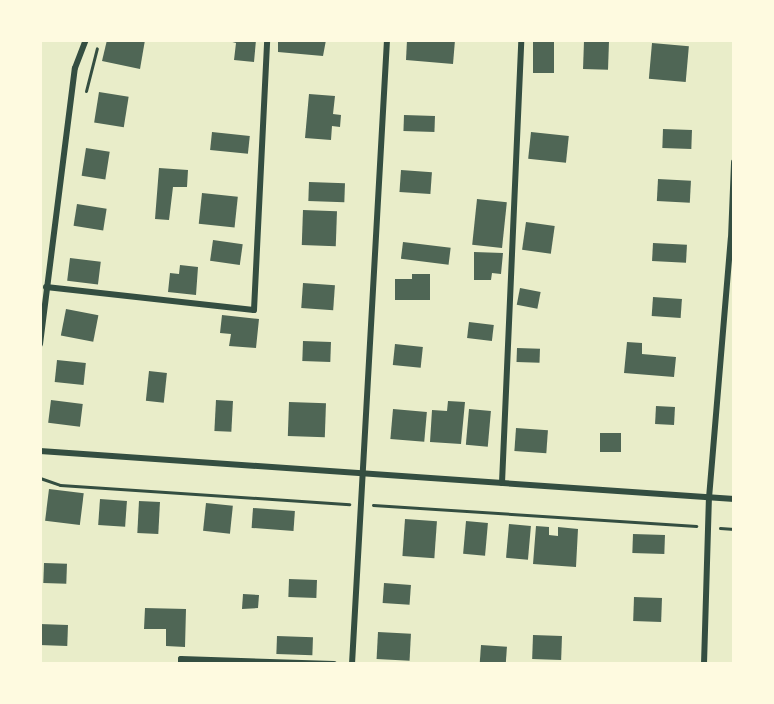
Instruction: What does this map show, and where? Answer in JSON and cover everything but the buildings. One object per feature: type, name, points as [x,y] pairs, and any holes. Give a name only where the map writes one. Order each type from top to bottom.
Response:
[{"type":"street","points":[[40,344],[75,68],[86,40]]},
{"type":"street","points":[[46,287],[254,310],[267,40]]},
{"type":"street","points":[[352,663],[387,40]]},
{"type":"street","points":[[502,483],[521,40]]},
{"type":"street","points":[[704,663],[709,498],[731,238],[734,162]]},
{"type":"street","points":[[40,451],[734,499]]},
{"type":"street","points":[[181,663],[181,659],[334,663]]},
{"type":"path","points":[[40,478],[60,486],[734,529]]}]
